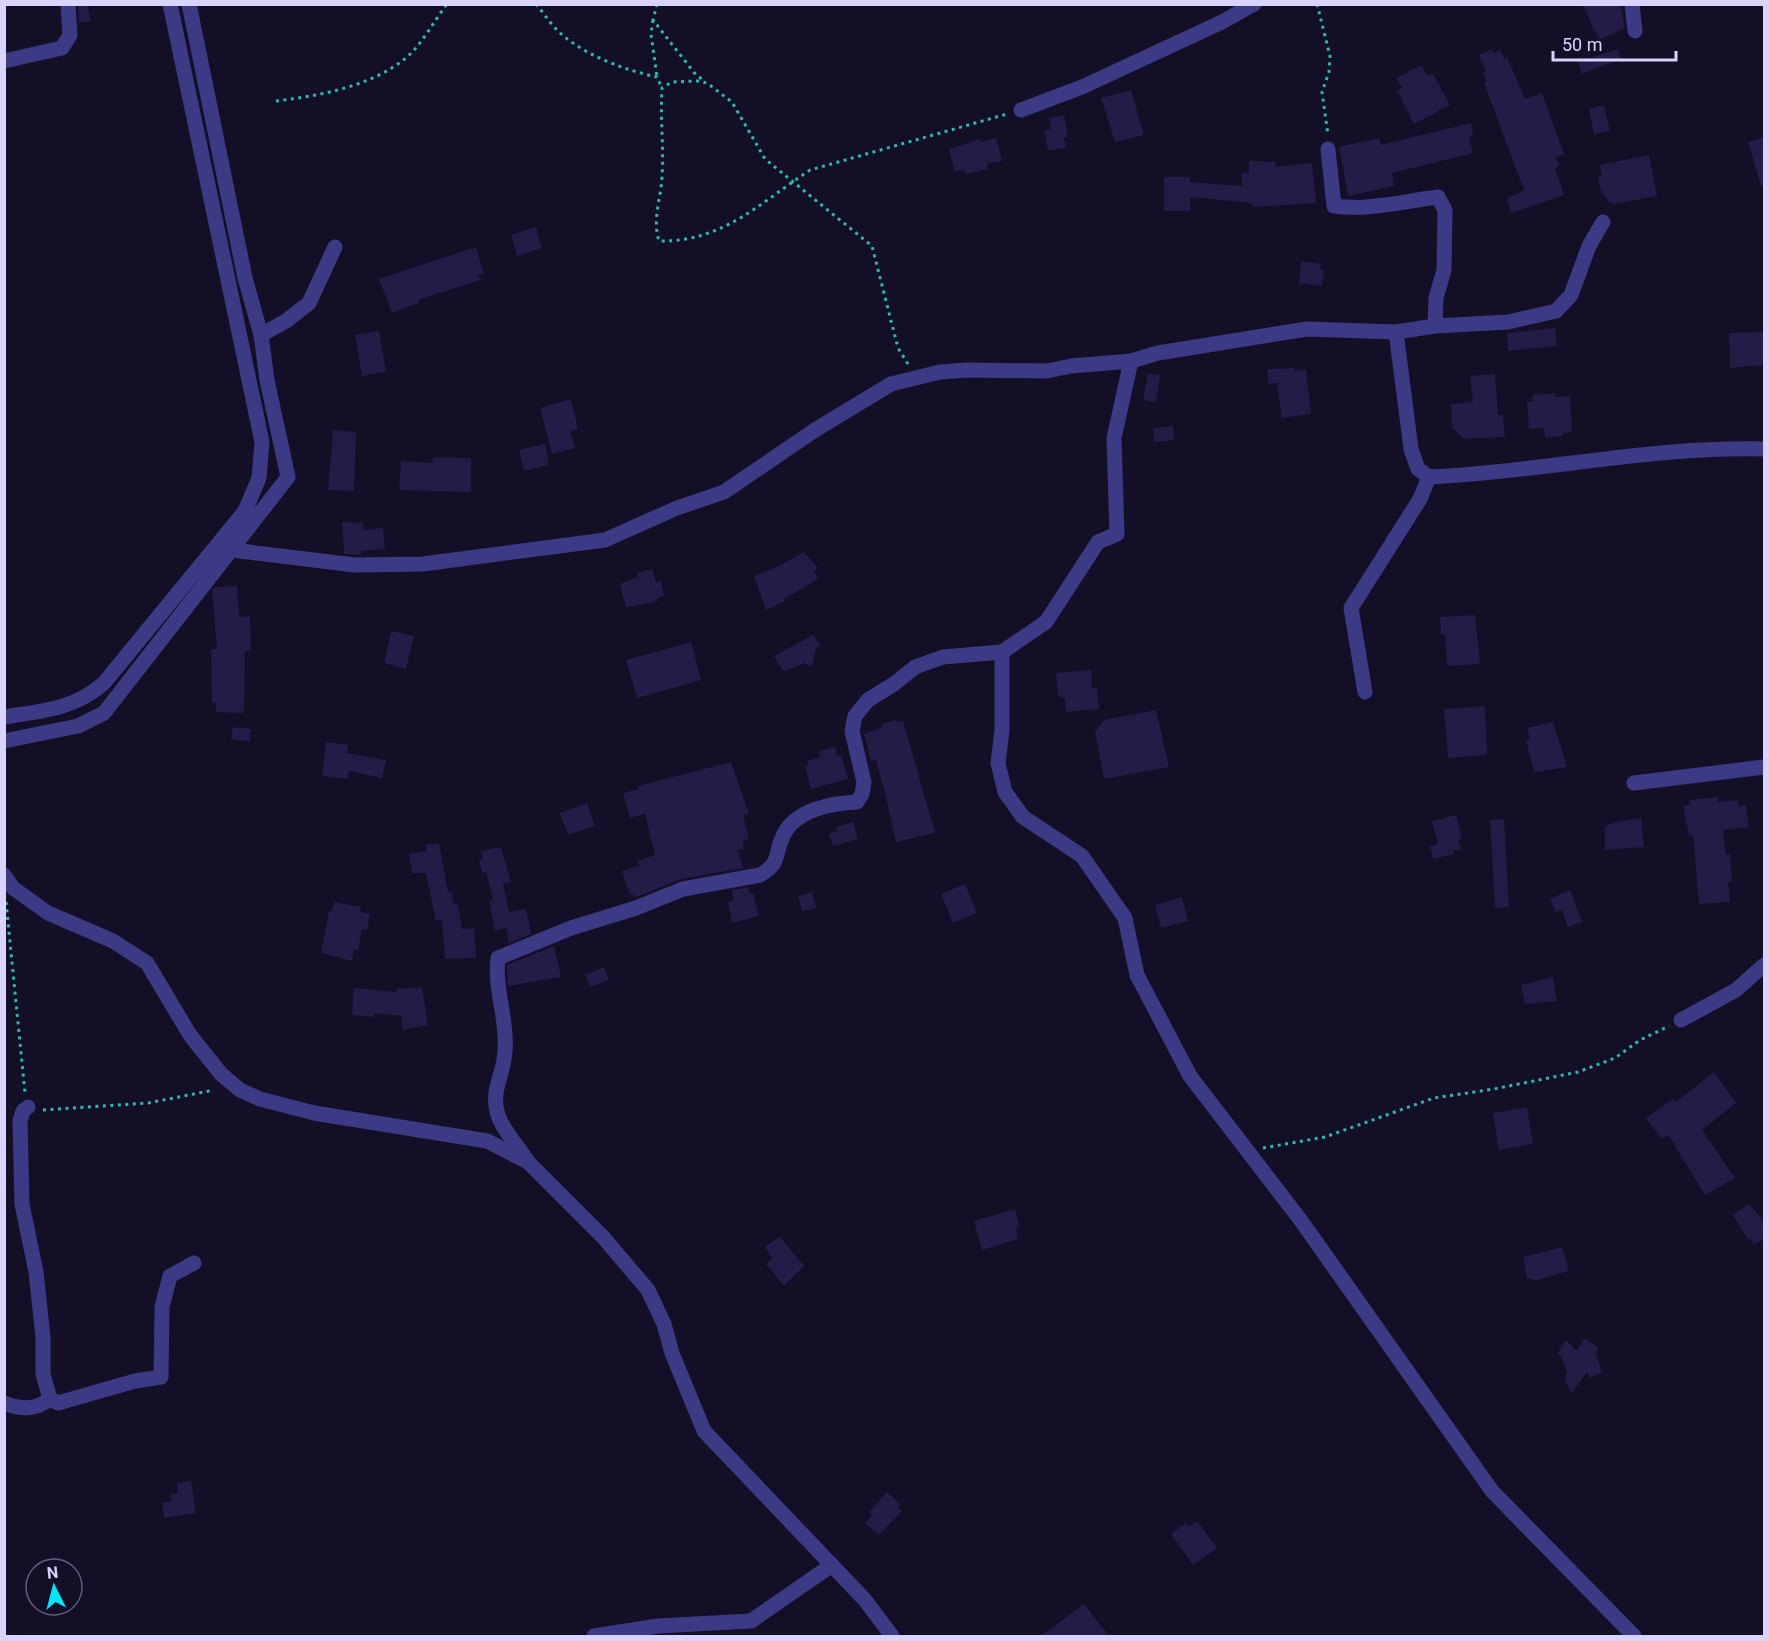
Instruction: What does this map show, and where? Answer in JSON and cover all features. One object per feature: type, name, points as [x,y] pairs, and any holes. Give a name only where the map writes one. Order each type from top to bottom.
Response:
[{"type":"street","points":[[4,61],[62,48],[70,35],[68,4]]},
{"type":"street","points":[[4,717],[51,709],[80,700],[104,683],[244,511],[259,478],[262,442],[170,4]]},
{"type":"street","points":[[4,741],[78,726],[104,713],[288,477],[267,380],[261,335],[245,278],[189,4]]},
{"type":"street","points":[[1021,110],[1082,87],[1222,22],[1254,4]]},
{"type":"street","points":[[1632,4],[1635,31]]},
{"type":"street","points":[[1328,149],[1334,206],[1355,209],[1376,204],[1438,197],[1445,210],[1444,270],[1436,298],[1435,326]]},
{"type":"street","points":[[232,550],[355,565],[423,564],[604,540],[677,508],[724,492],[815,430],[891,384],[915,376],[967,370],[1047,371],[1071,366],[1131,361],[1158,352],[1307,329],[1396,332],[1435,326],[1508,322],[1556,311],[1571,296],[1589,246],[1603,222]]},
{"type":"street","points":[[261,335],[286,321],[309,303],[335,247]]},
{"type":"street","points":[[1396,332],[1411,449],[1418,469],[1429,477],[1486,474],[1712,448],[1764,449]]},
{"type":"street","points":[[892,1636],[865,1600],[704,1431],[672,1353],[664,1324],[648,1290],[603,1237],[528,1161],[498,1116],[494,1089],[502,1071],[506,1051],[498,958],[571,928],[636,908],[683,889],[735,882],[760,875],[770,869],[779,857],[781,839],[787,828],[816,808],[857,802],[862,794],[864,782],[852,731],[855,716],[868,700],[894,684],[915,667],[943,657],[1002,652],[1046,622],[1098,542],[1117,534],[1114,438],[1131,361]]},
{"type":"street","points":[[1365,692],[1351,608],[1420,499],[1429,477]]},
{"type":"street","points":[[1002,652],[1002,731],[998,762],[1005,792],[1023,817],[1082,856],[1125,918],[1137,975],[1190,1076],[1302,1222],[1492,1491],[1634,1636]]},
{"type":"street","points":[[1634,783],[1764,767]]},
{"type":"street","points":[[4,875],[13,888],[48,913],[113,941],[147,963],[190,1035],[221,1074],[240,1090],[260,1099],[314,1113],[487,1141],[528,1161]]},
{"type":"street","points":[[1681,1020],[1736,990],[1764,965]]},
{"type":"street","points":[[28,1107],[23,1111],[20,1120],[22,1204],[36,1272],[43,1337],[44,1374],[50,1399],[58,1403],[135,1381],[161,1377],[164,1292],[170,1276],[194,1263]]},
{"type":"street","points":[[4,1403],[21,1409],[41,1406],[50,1399]]},
{"type":"street","points":[[594,1636],[658,1626],[751,1621],[832,1565]]},
{"type":"path","points":[[276,101],[345,88],[377,74],[407,56],[447,4]]},
{"type":"path","points":[[536,4],[557,30],[585,50],[639,73],[657,77]]},
{"type":"path","points":[[657,4],[651,34],[657,77],[662,88],[660,116],[662,176],[655,228],[659,241],[682,241],[711,232],[753,213],[791,182],[810,170],[1021,110]]},
{"type":"path","points":[[1317,4],[1330,56],[1329,72],[1322,92],[1329,130],[1328,149]]},
{"type":"path","points":[[653,20],[696,75],[732,102],[765,159],[872,246],[898,348],[915,376]]},
{"type":"path","points":[[662,88],[672,82],[707,83]]},
{"type":"path","points":[[4,891],[28,1107],[34,1111],[63,1106],[112,1106],[148,1103],[215,1090],[240,1090]]},
{"type":"path","points":[[1246,1149],[1325,1137],[1434,1098],[1494,1089],[1578,1072],[1615,1058],[1640,1040],[1681,1020]]},
{"type":"building","points":[[87,4],[91,21],[79,23],[78,6]]},
{"type":"building","points":[[1582,4],[1620,4],[1625,28],[1599,40]]},
{"type":"building","points":[[1492,49],[1493,53],[1501,50],[1504,59],[1507,57],[1525,99],[1542,93],[1564,154],[1556,158],[1559,166],[1555,168],[1564,195],[1511,213],[1507,198],[1524,190],[1484,83],[1487,82],[1483,73],[1486,71],[1479,55]]},
{"type":"building","points":[[1618,49],[1621,59],[1582,74],[1578,62]]},
{"type":"building","points":[[1422,65],[1427,76],[1433,74],[1450,105],[1414,124],[1397,91],[1402,88],[1396,78]]},
{"type":"building","points":[[1131,90],[1144,135],[1115,142],[1101,98]]},
{"type":"building","points":[[1604,105],[1610,131],[1594,134],[1589,109]]},
{"type":"building","points":[[1064,115],[1068,137],[1064,137],[1066,148],[1048,151],[1044,130],[1051,129],[1049,118]]},
{"type":"building","points":[[1471,123],[1473,136],[1469,137],[1473,153],[1392,173],[1394,186],[1348,196],[1339,147],[1379,138],[1381,145]]},
{"type":"building","points":[[1764,137],[1764,186],[1761,186],[1748,142]]},
{"type":"building","points":[[996,138],[1002,161],[987,164],[988,169],[966,174],[964,169],[955,172],[949,149],[980,139],[981,142]]},
{"type":"building","points":[[1649,155],[1657,196],[1614,204],[1609,202],[1601,190],[1598,177],[1602,176],[1600,165]]},
{"type":"building","points":[[1249,161],[1276,162],[1275,167],[1312,163],[1316,203],[1252,207],[1252,203],[1190,197],[1190,211],[1164,211],[1164,177],[1190,177],[1190,182],[1242,186],[1242,173],[1249,173]]},
{"type":"building","points":[[536,227],[542,248],[517,256],[511,235]]},
{"type":"building","points":[[476,247],[484,274],[478,276],[480,280],[418,300],[419,303],[392,313],[379,279]]},
{"type":"building","points":[[1301,261],[1321,264],[1320,269],[1324,270],[1322,286],[1299,283]]},
{"type":"building","points":[[1555,328],[1557,346],[1508,351],[1507,333]]},
{"type":"building","points":[[379,331],[386,372],[362,376],[355,335]]},
{"type":"building","points":[[1764,332],[1764,365],[1730,368],[1729,333]]},
{"type":"building","points":[[1294,368],[1294,371],[1306,370],[1311,414],[1282,418],[1277,383],[1268,384],[1267,369]]},
{"type":"building","points":[[1148,373],[1160,375],[1156,402],[1143,400]]},
{"type":"building","points":[[1495,374],[1498,415],[1503,415],[1505,437],[1464,439],[1452,427],[1451,404],[1473,402],[1470,376]]},
{"type":"building","points":[[1555,393],[1555,397],[1570,396],[1572,432],[1562,433],[1563,436],[1545,438],[1544,428],[1529,429],[1527,402],[1533,401],[1533,395]]},
{"type":"building","points":[[571,399],[578,429],[570,431],[575,448],[552,454],[540,408]]},
{"type":"building","points":[[1173,426],[1174,440],[1154,442],[1153,428]]},
{"type":"building","points":[[333,430],[356,432],[354,491],[328,490]]},
{"type":"building","points":[[545,444],[549,465],[524,471],[519,450]]},
{"type":"building","points":[[433,457],[471,458],[471,492],[399,490],[401,461],[432,463]]},
{"type":"building","points":[[342,522],[363,523],[363,530],[383,528],[385,549],[361,551],[361,555],[344,554]]},
{"type":"building","points":[[804,552],[818,568],[814,571],[818,579],[784,599],[785,601],[766,610],[754,576],[779,566]]},
{"type":"building","points":[[652,569],[656,582],[661,581],[664,596],[657,598],[658,601],[626,608],[620,584],[638,577],[637,573]]},
{"type":"building","points":[[237,586],[239,617],[250,616],[251,651],[245,651],[244,713],[216,712],[216,703],[212,703],[211,649],[217,649],[212,590],[215,587]]},
{"type":"building","points":[[1475,615],[1480,664],[1447,666],[1445,634],[1441,634],[1440,617]]},
{"type":"building","points":[[391,631],[414,636],[406,669],[384,663]]},
{"type":"building","points":[[813,635],[821,646],[816,648],[812,667],[804,663],[784,672],[774,656]]},
{"type":"building","points":[[691,642],[701,680],[637,698],[626,660]]},
{"type":"building","points":[[1091,670],[1092,688],[1097,687],[1099,709],[1066,712],[1065,698],[1058,696],[1056,673]]},
{"type":"building","points":[[1485,706],[1487,755],[1448,758],[1444,709]]},
{"type":"building","points":[[1156,710],[1169,767],[1104,779],[1095,732],[1104,720]]},
{"type":"building","points":[[897,720],[897,722],[903,721],[935,833],[896,842],[876,760],[871,761],[864,734],[883,727],[882,724]]},
{"type":"building","points":[[1553,722],[1567,767],[1534,772],[1526,740],[1530,739],[1527,728]]},
{"type":"building","points":[[233,727],[251,729],[250,742],[231,739]]},
{"type":"building","points":[[326,742],[348,745],[347,753],[386,760],[382,778],[349,771],[348,779],[322,776]]},
{"type":"building","points":[[835,747],[837,756],[841,755],[848,779],[811,789],[805,766],[809,765],[807,761],[820,757],[819,751]]},
{"type":"building","points":[[731,762],[749,814],[743,815],[749,839],[743,841],[744,849],[738,850],[743,868],[681,879],[634,898],[633,894],[630,895],[622,871],[639,866],[637,861],[655,855],[645,814],[630,818],[623,793],[639,789],[638,786]]},
{"type":"building","points":[[1718,797],[1718,802],[1738,800],[1739,806],[1746,805],[1749,827],[1723,830],[1726,854],[1730,854],[1732,881],[1728,882],[1730,902],[1699,904],[1693,835],[1689,836],[1683,806],[1690,805],[1690,800]]},
{"type":"building","points":[[587,803],[595,826],[568,835],[560,813]]},
{"type":"building","points":[[1456,815],[1462,839],[1458,840],[1461,849],[1453,851],[1454,854],[1433,859],[1430,846],[1438,844],[1432,821]]},
{"type":"building","points":[[1641,818],[1644,847],[1605,850],[1605,826]]},
{"type":"building","points":[[1504,819],[1509,907],[1495,908],[1490,820]]},
{"type":"building","points":[[853,822],[858,839],[833,846],[829,834],[837,831],[836,827]]},
{"type":"building","points":[[439,843],[448,892],[451,891],[454,905],[458,904],[462,929],[474,928],[476,958],[445,959],[442,920],[436,921],[426,873],[412,873],[409,854],[427,851],[426,845]]},
{"type":"building","points":[[501,847],[511,882],[503,884],[509,912],[526,909],[531,934],[509,943],[506,928],[495,931],[489,901],[493,900],[486,872],[482,873],[479,860],[483,859],[481,851]]},
{"type":"building","points":[[965,884],[977,913],[953,923],[941,894]]},
{"type":"building","points":[[748,887],[750,894],[753,893],[759,916],[732,923],[728,902],[734,900],[732,890]]},
{"type":"building","points":[[1570,890],[1582,922],[1568,927],[1562,910],[1555,912],[1550,899]]},
{"type":"building","points":[[812,892],[816,908],[802,911],[798,896]]},
{"type":"building","points":[[1182,897],[1188,921],[1161,928],[1155,905]]},
{"type":"building","points":[[334,902],[361,907],[360,912],[370,914],[367,930],[362,929],[358,951],[354,950],[352,961],[321,953],[329,911],[332,911]]},
{"type":"building","points":[[554,946],[561,977],[508,986],[507,965]]},
{"type":"building","points":[[604,967],[609,980],[590,987],[585,975]]},
{"type":"building","points":[[1553,977],[1557,1001],[1525,1004],[1521,985]]},
{"type":"building","points":[[422,987],[428,1025],[403,1030],[401,1016],[374,1013],[374,1017],[352,1015],[354,988],[397,992],[396,989]]},
{"type":"building","points":[[1714,1072],[1736,1103],[1702,1130],[1735,1178],[1705,1195],[1669,1136],[1661,1138],[1646,1118],[1673,1099],[1676,1102]]},
{"type":"building","points":[[1527,1107],[1533,1144],[1499,1150],[1493,1113]]},
{"type":"building","points":[[1749,1204],[1764,1222],[1764,1238],[1754,1245],[1750,1238],[1748,1240],[1733,1215]]},
{"type":"building","points":[[1015,1209],[1019,1225],[1016,1230],[1018,1239],[982,1250],[974,1221]]},
{"type":"building","points":[[780,1237],[804,1266],[784,1286],[766,1264],[772,1259],[765,1246]]},
{"type":"building","points":[[1562,1247],[1569,1271],[1533,1281],[1532,1278],[1527,1279],[1523,1257]]},
{"type":"building","points":[[1584,1338],[1598,1348],[1596,1354],[1602,1372],[1591,1378],[1587,1372],[1571,1394],[1565,1379],[1567,1372],[1561,1356],[1557,1354],[1566,1340],[1577,1351]]},
{"type":"building","points":[[191,1481],[196,1513],[164,1518],[162,1503],[171,1501],[170,1494],[178,1493],[177,1483]]},
{"type":"building","points":[[887,1492],[900,1504],[898,1507],[902,1511],[879,1535],[865,1523],[872,1515],[869,1512]]},
{"type":"building","points":[[1197,1521],[1217,1548],[1193,1565],[1171,1534],[1186,1523],[1189,1527]]},
{"type":"building","points":[[1084,1604],[1109,1636],[1041,1636]]}]
